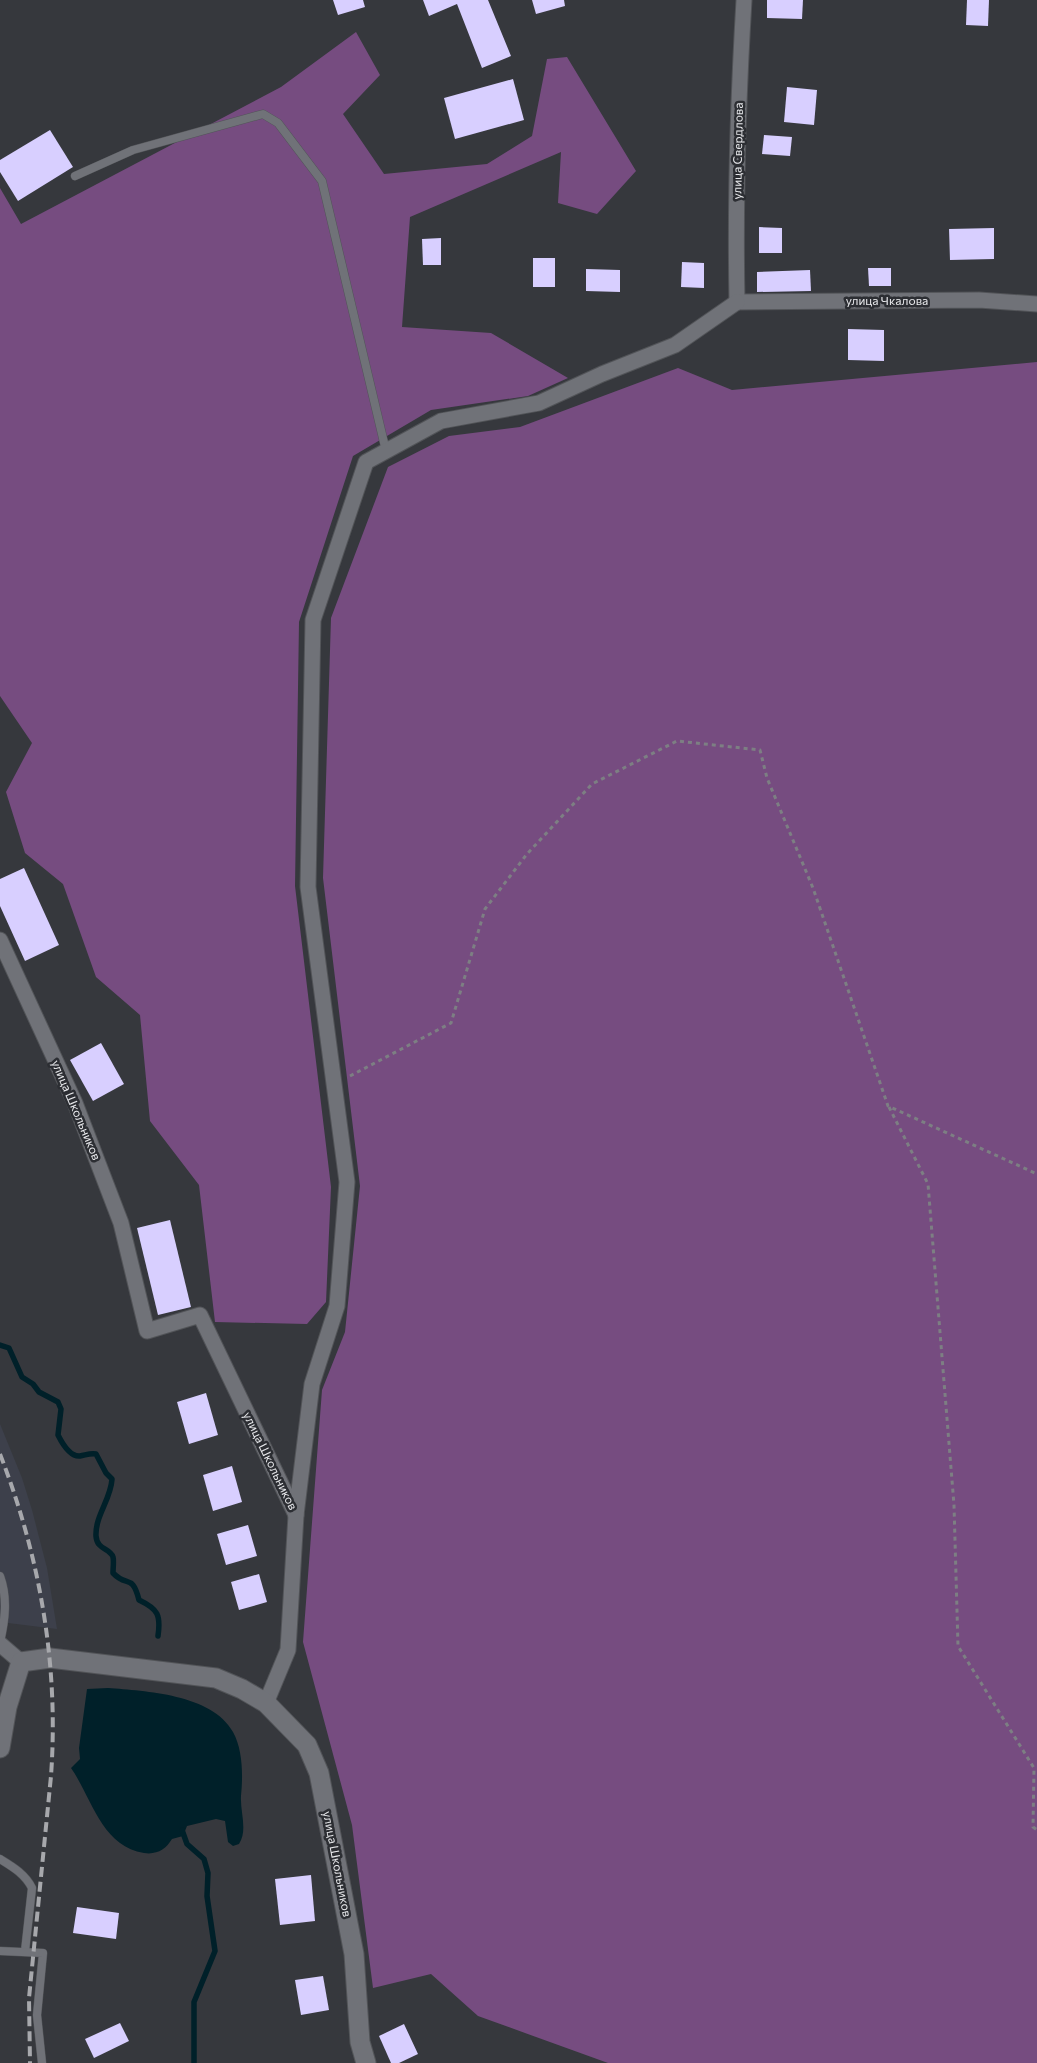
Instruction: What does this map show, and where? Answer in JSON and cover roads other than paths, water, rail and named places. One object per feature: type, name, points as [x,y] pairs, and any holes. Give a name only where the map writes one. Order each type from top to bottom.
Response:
[{"type":"street","name":"улица Свердлова","points":[[737,302],[736,246],[739,89],[744,0]]},
{"type":"street","name":"улица Чкалова","points":[[737,302],[979,300],[1037,304]]},
{"type":"street","points":[[296,1515],[312,1384],[337,1306],[347,1182],[308,887],[313,620],[366,462],[441,421],[539,403],[602,374],[675,346],[737,302]]},
{"type":"street","name":"улица Школьников","points":[[0,940],[75,1103],[121,1223],[147,1332],[200,1315],[296,1515],[288,1650],[266,1704],[307,1745],[319,1774],[354,1954],[360,2042],[366,2063]]},
{"type":"street","points":[[0,1643],[20,1662]]},
{"type":"street","points":[[20,1662],[50,1658],[216,1678],[242,1689],[266,1704]]},
{"type":"street","points":[[0,1748],[7,1707],[20,1662]]},
{"type":"lane","points":[[75,176],[133,150],[263,114],[278,123],[322,181],[386,451]]},
{"type":"lane","points":[[0,1576],[5,1599],[5,1615],[0,1643]]},
{"type":"lane","points":[[0,1859],[22,1873],[32,1888],[25,1951]]},
{"type":"lane","points":[[0,1950],[43,1953],[37,2015],[42,2063]]},
{"type":"water","points":[[108,1688],[158,1693],[176,1697],[194,1702],[223,1719],[233,1732],[239,1747],[242,1772],[243,1833],[239,1844],[233,1846],[228,1842],[225,1821],[216,1819],[187,1826],[183,1836],[172,1839],[167,1846],[153,1853],[129,1849],[117,1841],[108,1831],[99,1819],[71,1768],[80,1759],[79,1748],[87,1689]]},
{"type":"waterway","points":[[0,1345],[9,1348],[22,1377],[33,1384],[39,1392],[58,1402],[61,1409],[58,1435],[67,1449],[76,1456],[96,1454],[106,1473],[112,1479],[109,1494],[96,1529],[97,1541],[113,1557],[113,1573],[134,1586],[139,1600],[150,1606],[157,1614],[159,1623],[158,1636]]},
{"type":"waterway","points":[[182,1830],[187,1844],[204,1859],[208,1873],[207,1896],[215,1951],[194,2002],[194,2063]]},
{"type":"railway","points":[[0,1454],[26,1532],[36,1572],[44,1612],[52,1693],[53,1735],[51,1776],[29,1998],[30,2063]]}]
